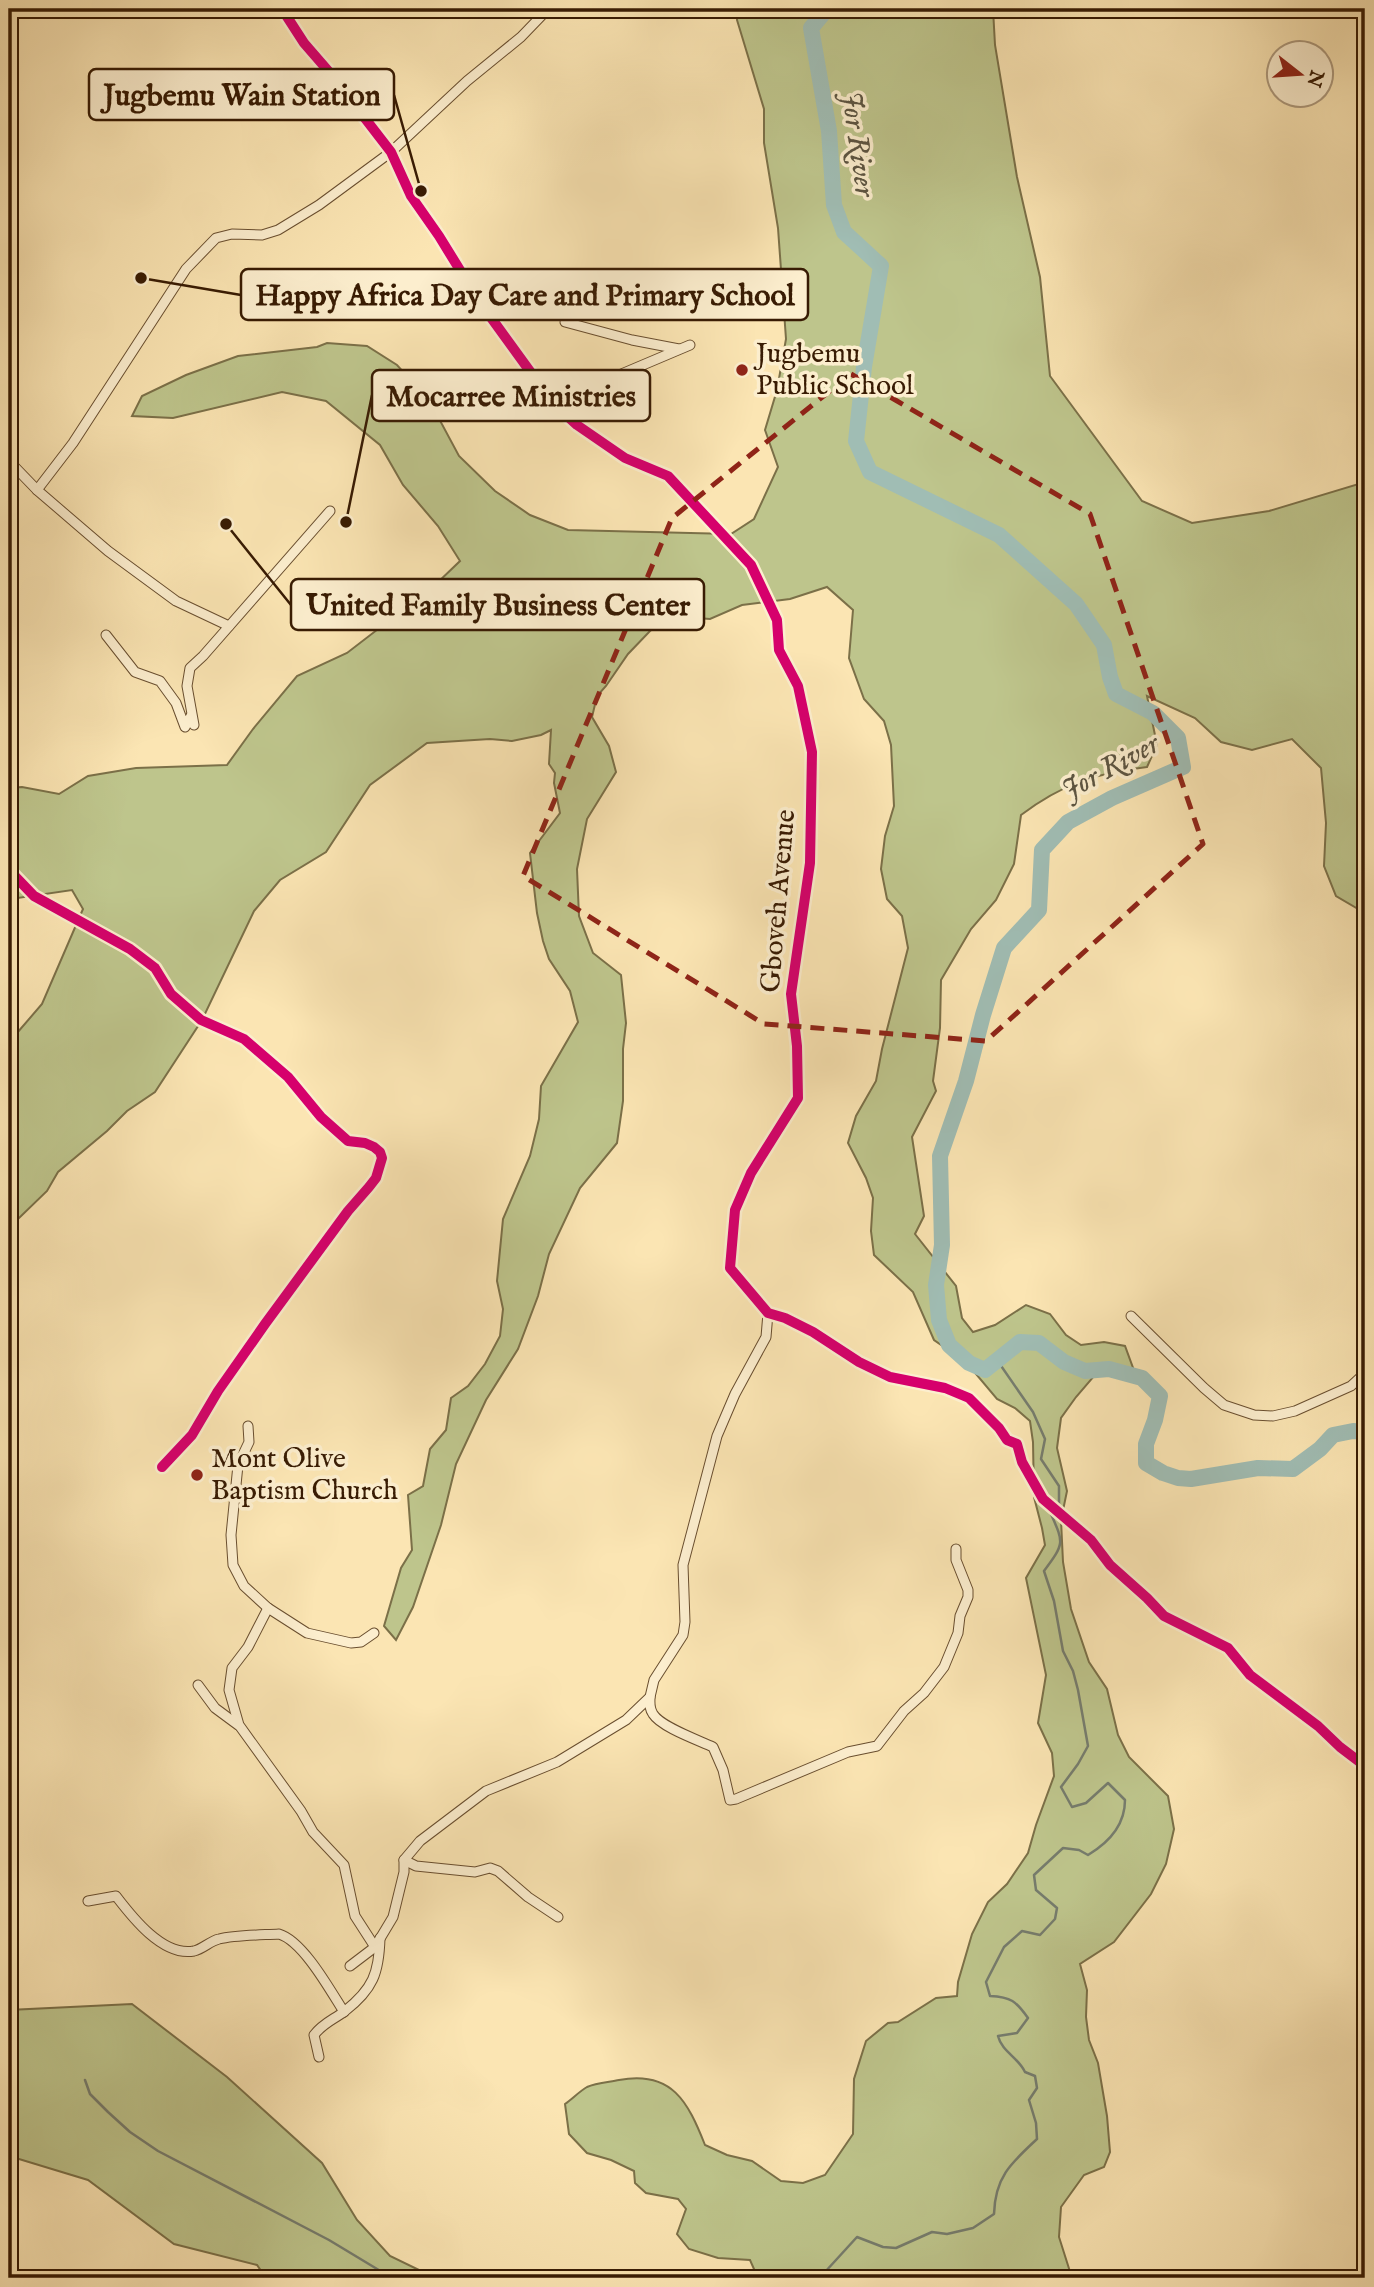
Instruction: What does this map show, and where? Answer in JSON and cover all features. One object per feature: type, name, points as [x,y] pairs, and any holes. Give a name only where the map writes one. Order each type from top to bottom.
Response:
[{"type":"street","name":"Gboveh Avenue","points":[[282,9],[304,43],[391,152],[411,196],[479,301],[553,403],[578,425],[625,458],[668,476],[751,565],[777,620],[779,650],[798,686],[812,752],[810,863],[791,993],[799,1098],[751,1173],[735,1210],[730,1268],[768,1313],[813,1332],[859,1362],[890,1377],[945,1388],[969,1398],[999,1428],[1007,1440],[1017,1444],[1022,1462],[1043,1499],[1091,1540],[1110,1565],[1164,1616],[1228,1648],[1250,1675],[1318,1726],[1365,1766]]},
{"type":"street","points":[[37,490],[73,443],[186,269],[205,248],[216,238],[232,234],[262,235],[278,230],[319,205],[391,152],[467,81],[521,37],[548,9]]},
{"type":"street","points":[[553,403],[686,347],[632,340],[565,322]]},
{"type":"street","points":[[9,461],[37,490],[108,551],[176,601],[229,626]]},
{"type":"street","points":[[106,635],[135,672],[160,681],[176,703],[185,727],[192,721],[187,686],[190,668],[330,511]]},
{"type":"street","points":[[9,870],[34,896],[130,949],[155,968],[171,994],[201,1020],[244,1039],[288,1077],[321,1117],[348,1141],[365,1143],[380,1152],[382,1158],[369,1187],[348,1211],[218,1391],[192,1435],[162,1467]]},
{"type":"street","points":[[768,1313],[766,1337],[734,1394],[713,1447],[684,1565],[683,1635],[654,1680],[650,1697],[650,1708],[654,1717],[713,1747],[723,1770],[730,1800],[848,1752],[877,1746],[944,1667],[958,1633],[968,1590],[956,1560],[956,1549]]},
{"type":"street","points":[[1131,1316],[1224,1405],[1254,1415],[1273,1416],[1294,1411],[1351,1385],[1364,1374],[1365,1369]]},
{"type":"street","points":[[248,1426],[249,1442],[238,1465],[231,1535],[233,1565],[244,1586],[268,1608],[307,1633],[351,1643],[361,1642],[374,1633]]},
{"type":"street","points":[[239,1725],[229,1690],[233,1668],[268,1608]]},
{"type":"street","points":[[198,1685],[215,1708],[239,1725],[313,1832],[344,1865],[355,1916],[375,1947]]},
{"type":"street","points":[[350,1966],[375,1947],[393,1917],[404,1872],[404,1860],[420,1841],[486,1791],[557,1762],[626,1720],[650,1697]]},
{"type":"street","points":[[404,1860],[416,1866],[475,1872],[490,1868],[498,1871],[528,1897],[558,1917]]},
{"type":"street","points":[[88,1901],[116,1896],[152,1936],[177,1949],[192,1951],[218,1939],[279,1934],[288,1936],[306,1956],[344,2012]]},
{"type":"street","points":[[319,2057],[314,2035],[322,2024],[344,2012],[372,1986],[380,1962],[380,1936]]},
{"type":"highlighted area","points":[[851,374],[1090,514],[1203,844],[986,1041],[764,1024],[523,876],[672,518]]},
{"type":"green space","points":[[738,9],[993,9],[995,45],[1017,177],[1040,277],[1050,376],[1142,501],[1192,523],[1269,511],[1365,482],[1365,913],[1336,896],[1324,866],[1326,823],[1321,768],[1292,739],[1252,750],[1221,742],[1195,718],[1147,696],[1157,745],[1147,767],[1080,782],[1051,795],[1021,815],[1014,864],[996,900],[971,929],[941,980],[940,1028],[933,1081],[936,1091],[912,1137],[924,1216],[915,1234],[956,1286],[962,1318],[973,1332],[995,1325],[1026,1305],[1050,1314],[1066,1335],[1081,1345],[1104,1342],[1125,1346],[1136,1376],[1100,1369],[1061,1418],[1057,1448],[1067,1491],[1061,1520],[1063,1562],[1071,1609],[1089,1662],[1107,1689],[1118,1735],[1129,1757],[1168,1796],[1174,1829],[1166,1864],[1151,1894],[1114,1942],[1080,1964],[1087,1990],[1089,2040],[1098,2063],[1110,2152],[1104,2167],[1084,2175],[1061,2207],[1059,2237],[1072,2278],[744,2278],[754,2269],[750,2260],[718,2258],[689,2249],[677,2234],[686,2209],[678,2199],[646,2193],[635,2183],[634,2171],[587,2153],[569,2134],[565,2104],[595,2084],[637,2078],[652,2080],[676,2093],[692,2115],[705,2145],[727,2155],[752,2161],[781,2181],[803,2183],[825,2175],[853,2134],[854,2079],[866,2041],[888,2023],[898,2022],[936,1998],[957,1996],[958,1982],[972,1934],[988,1902],[1007,1884],[1028,1853],[1054,1776],[1052,1753],[1038,1723],[1046,1675],[1026,1578],[1045,1545],[1034,1497],[1030,1421],[1015,1408],[997,1399],[966,1362],[934,1340],[913,1292],[874,1255],[871,1231],[873,1198],[848,1143],[856,1116],[876,1081],[908,948],[902,916],[887,899],[881,869],[885,836],[894,806],[891,745],[884,721],[864,699],[849,658],[853,610],[827,587],[790,599],[742,605],[710,619],[662,623],[650,631],[628,654],[597,696],[592,717],[609,746],[616,772],[587,819],[577,869],[579,916],[593,953],[621,975],[626,1023],[623,1101],[617,1143],[580,1188],[549,1254],[538,1296],[518,1349],[486,1400],[456,1464],[441,1525],[413,1607],[396,1640],[384,1626],[401,1568],[412,1550],[408,1495],[423,1486],[430,1449],[446,1430],[451,1398],[468,1386],[485,1364],[500,1336],[503,1309],[497,1281],[503,1219],[530,1156],[539,1119],[541,1086],[578,1022],[570,991],[549,959],[543,941],[530,853],[560,813],[554,783],[555,773],[549,764],[551,730],[512,741],[490,739],[427,743],[370,785],[326,852],[280,880],[254,911],[202,1020],[155,1092],[127,1111],[58,1172],[47,1191],[17,1220],[9,1219],[9,1049],[15,1045],[17,1033],[42,1004],[83,909],[72,890],[11,899],[9,896],[9,788],[22,787],[59,794],[88,776],[136,768],[227,765],[297,676],[347,653],[434,586],[460,561],[438,526],[403,485],[380,445],[326,401],[282,392],[173,418],[132,416],[142,396],[186,375],[238,356],[317,347],[327,343],[367,346],[397,365],[429,400],[459,456],[495,491],[530,515],[568,530],[731,534],[754,519],[778,467],[765,430],[777,390],[786,339],[778,228],[764,143],[764,109],[737,20]]},
{"type":"green space","points":[[132,2004],[227,2077],[322,2163],[357,2220],[390,2256],[421,2271],[448,2278],[266,2278],[257,2265],[174,2244],[88,2180],[9,2156],[9,2010]]},
{"type":"waterway","name":"Jor River","points":[[827,9],[811,28],[829,131],[834,205],[844,232],[881,266],[864,367],[856,441],[870,472],[999,535],[1076,604],[1104,645],[1116,694],[1153,713],[1178,738],[1183,767],[1112,798],[1068,822],[1042,850],[1039,910],[1004,948],[966,1081],[940,1156],[942,1245],[936,1285],[939,1320],[949,1345],[969,1363],[985,1370],[1020,1342],[1039,1343],[1064,1362],[1085,1371],[1109,1369],[1142,1378],[1160,1396],[1146,1444],[1146,1463],[1178,1478],[1191,1479],[1258,1468],[1293,1469],[1320,1449],[1333,1435],[1353,1431],[1365,1432]]},
{"type":"waterway","points":[[985,1370],[997,1360],[1033,1412],[1045,1439],[1041,1459],[1059,1486],[1057,1508]]},
{"type":"waterway","points":[[808,2278],[816,2272],[825,2272],[857,2237],[883,2247],[896,2248],[932,2232],[947,2234],[973,2228],[994,2214],[1001,2180],[1019,2156],[1037,2139],[1036,2123],[1029,2100],[1037,2088],[1035,2076],[1025,2072],[998,2036],[1017,2033],[1028,2018],[1012,2001],[990,1996],[986,1982],[1004,1947],[1022,1931],[1040,1935],[1055,1919],[1057,1908],[1036,1890],[1034,1875],[1063,1848],[1079,1850],[1088,1855],[1102,1845],[1119,1825],[1125,1800],[1108,1783],[1086,1803],[1072,1807],[1061,1787],[1088,1746],[1078,1690],[1073,1671],[1063,1651],[1054,1601],[1044,1571],[1060,1543],[1050,1512],[1052,1511]]},
{"type":"waterway","points":[[85,2080],[90,2094],[108,2112],[130,2132],[158,2151],[329,2240],[392,2278]]},
{"type":"cycle path","points":[[282,9],[304,43],[391,152],[411,196],[479,301],[553,403],[577,425],[625,458],[668,476],[751,565],[777,620],[779,650],[798,686],[812,752],[810,863],[791,994],[797,1046],[798,1098],[751,1173],[735,1210],[730,1268],[768,1313],[813,1332],[859,1362],[890,1377],[945,1388],[969,1398],[999,1428],[1007,1440],[1017,1444],[1022,1462],[1043,1499],[1091,1540],[1110,1565],[1164,1616],[1228,1648],[1250,1675],[1318,1726],[1365,1766]]},
{"type":"cycle path","points":[[9,870],[34,896],[130,949],[155,968],[171,994],[201,1020],[244,1039],[288,1077],[321,1117],[348,1141],[374,1147],[382,1158],[376,1178],[348,1211],[265,1324],[218,1391],[192,1435],[162,1467]]},
{"type":"place","name":"Jugbemu Wain Station","points":[[421,191]]},
{"type":"place","name":"Happy Africa Day Care and Primary School","points":[[141,278]]},
{"type":"place","name":"Jugbemu Public School","points":[[742,370]]},
{"type":"place","name":"Mocarree Ministries","points":[[346,522]]},
{"type":"place","name":"United Family Business Center","points":[[226,524]]},
{"type":"place","name":"Mont Olive Baptism Church","points":[[197,1475]]}]
